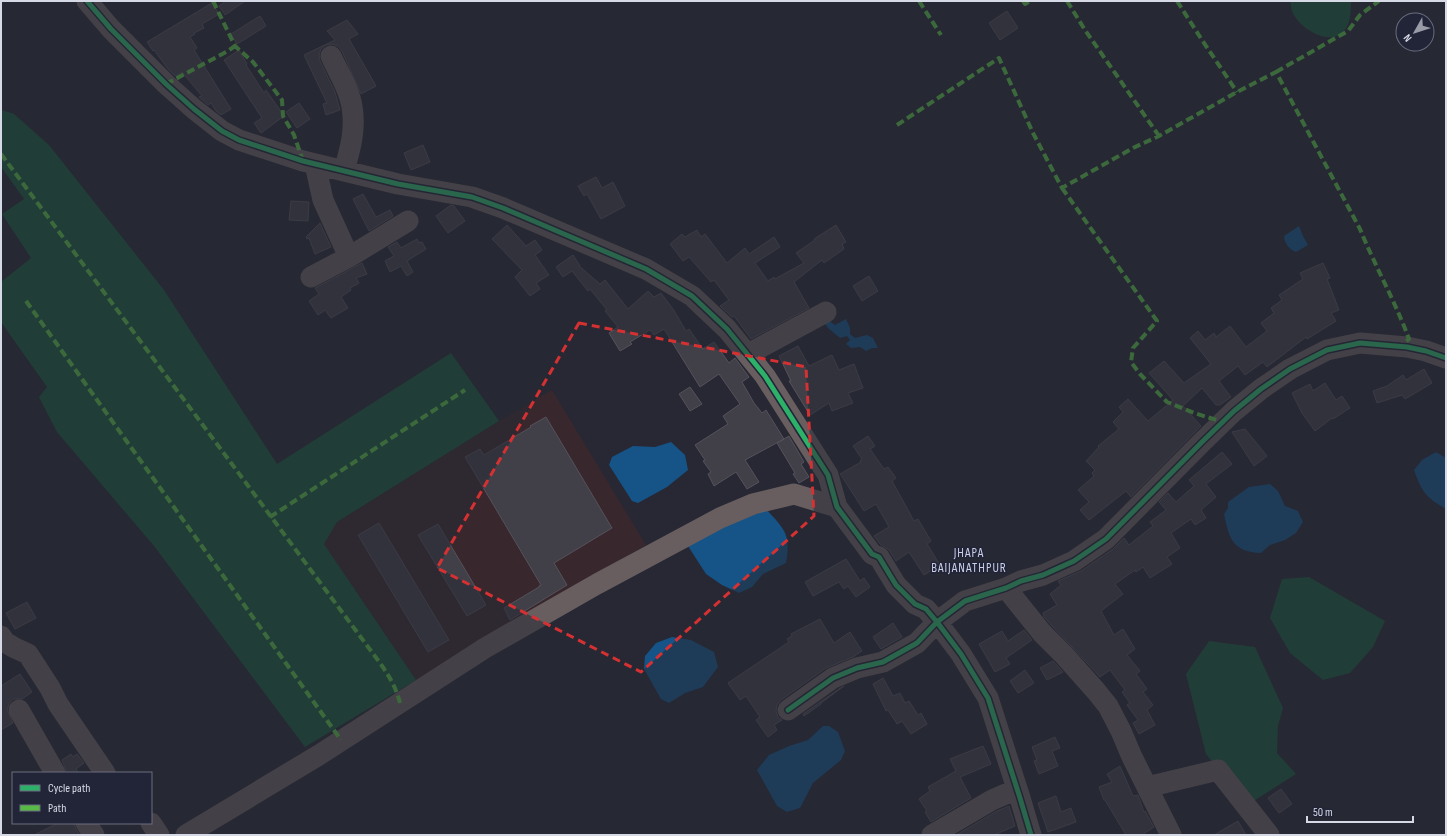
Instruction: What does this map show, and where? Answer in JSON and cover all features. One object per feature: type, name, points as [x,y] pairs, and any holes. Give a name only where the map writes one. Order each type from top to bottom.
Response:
[{"type":"street","points":[[87,1],[111,30],[166,84],[222,131],[239,140],[315,164],[398,184],[472,197],[503,208],[646,269],[692,296],[727,329],[765,376],[828,475],[837,507],[872,554],[878,557],[896,585],[915,604],[926,609],[937,622],[960,654],[988,698],[1031,835]]},
{"type":"street","points":[[331,56],[348,92],[352,107],[353,137],[344,171]]},
{"type":"street","points":[[315,164],[323,200],[349,257]]},
{"type":"street","points":[[311,277],[349,257],[408,221]]},
{"type":"street","points":[[748,354],[826,312]]},
{"type":"street","points":[[788,710],[833,678],[857,668],[883,662],[917,643],[937,622],[965,602],[1043,575],[1074,562],[1106,539],[1212,432],[1261,389],[1290,369],[1327,350],[1360,343],[1407,347],[1426,351],[1446,358]]},
{"type":"street","points":[[186,835],[319,755],[485,648],[597,584],[720,518],[753,504],[794,494],[828,475]]},
{"type":"street","points":[[794,494],[837,507]]},
{"type":"street","points":[[1006,588],[1042,633],[1064,655],[1108,706],[1171,835]]},
{"type":"street","points":[[1,636],[5,642],[28,654],[50,688],[58,704],[103,772]]},
{"type":"street","points":[[19,710],[54,772]]},
{"type":"street","points":[[1147,787],[1218,770],[1269,835]]},
{"type":"street","points":[[932,835],[992,800],[1017,790]]},
{"type":"street","points":[[87,824],[94,835]]},
{"type":"street","points":[[152,824],[159,835]]},
{"type":"highlighted area","points":[[579,323],[806,367],[814,516],[641,672],[437,568]]},
{"type":"shaded area","points":[[552,390],[646,545],[416,680],[324,544],[337,522],[499,421]]},
{"type":"green space","points":[[1290,1],[1351,1],[1348,24],[1344,31],[1338,35],[1324,37],[1316,34],[1302,25],[1297,19],[1292,10]]},
{"type":"green space","points":[[2,110],[14,114],[49,145],[164,290],[277,464],[451,353],[499,421],[337,522],[324,544],[416,680],[305,747],[154,546],[57,432],[39,397],[47,387],[1,322],[1,282],[31,258],[2,214],[24,199],[1,167]]},
{"type":"green space","points":[[1309,577],[1385,621],[1373,647],[1350,673],[1323,680],[1290,653],[1270,618],[1282,579]]},
{"type":"green space","points":[[1209,641],[1255,647],[1283,708],[1278,726],[1277,753],[1296,774],[1252,802],[1206,754],[1186,674]]},
{"type":"water","points":[[1299,226],[1308,245],[1296,252],[1288,246],[1284,236]]},
{"type":"water","points":[[827,319],[835,325],[846,319],[850,328],[850,334],[855,338],[867,335],[873,338],[878,348],[872,348],[866,351],[860,347],[851,348],[846,344],[850,340],[847,336],[840,338],[828,328],[823,321]]},
{"type":"water","points":[[671,442],[685,455],[688,470],[667,487],[638,503],[632,501],[609,465],[612,457],[633,446],[655,447]]},
{"type":"water","points":[[1436,452],[1446,458],[1446,509],[1433,501],[1425,493],[1419,484],[1414,470],[1422,460]]},
{"type":"water","points":[[1270,484],[1278,491],[1285,506],[1298,511],[1303,522],[1296,533],[1285,540],[1270,545],[1261,553],[1244,550],[1238,547],[1234,542],[1228,530],[1224,514],[1228,508],[1228,502],[1249,487]]},
{"type":"water","points":[[767,510],[785,533],[788,545],[786,563],[763,574],[752,587],[739,593],[722,585],[706,574],[688,546],[720,527]]},
{"type":"water","points":[[672,637],[691,640],[714,652],[718,667],[703,687],[685,693],[669,703],[661,699],[644,669],[645,656],[656,643]]},
{"type":"water","points":[[823,726],[829,726],[838,732],[845,751],[841,760],[813,783],[800,808],[787,812],[777,806],[757,770],[769,755],[789,746],[808,740]]},
{"type":"building","points":[[226,1],[245,1],[225,15],[219,6]]},
{"type":"building","points":[[212,3],[219,14],[202,24],[204,28],[194,33],[195,34],[190,37],[197,48],[194,50],[231,109],[221,115],[216,111],[211,103],[208,105],[199,97],[202,96],[182,72],[176,76],[174,75],[147,42]]},
{"type":"building","points":[[1007,11],[1018,28],[1000,40],[989,23]]},
{"type":"building","points":[[260,16],[266,26],[237,44],[231,34]]},
{"type":"building","points":[[347,20],[358,34],[349,39],[376,86],[361,94],[342,51],[338,46],[332,44],[326,45],[321,49],[319,55],[320,61],[335,92],[340,110],[326,115],[323,104],[327,103],[304,55],[335,40],[327,31]]},
{"type":"building","points":[[239,50],[247,64],[246,65],[264,93],[266,90],[284,116],[261,133],[254,123],[262,118],[224,60]]},
{"type":"building","points":[[299,103],[310,119],[297,128],[286,112]]},
{"type":"building","points":[[423,145],[430,162],[411,170],[404,153]]},
{"type":"building","points":[[596,177],[602,188],[613,182],[625,206],[601,219],[587,194],[584,196],[578,186]]},
{"type":"building","points":[[363,194],[376,217],[390,210],[393,216],[369,231],[353,199]]},
{"type":"building","points":[[291,201],[309,202],[308,221],[289,220]]},
{"type":"building","points":[[451,205],[454,206],[465,221],[448,233],[436,216]]},
{"type":"building","points":[[320,223],[331,247],[315,254],[309,238],[307,239],[306,237]]},
{"type":"building","points":[[507,225],[526,246],[535,240],[542,250],[535,255],[549,275],[536,283],[540,289],[530,296],[515,277],[522,270],[492,239]]},
{"type":"building","points":[[836,225],[846,242],[842,244],[844,249],[824,263],[822,260],[794,282],[809,308],[751,339],[734,316],[732,317],[720,306],[729,300],[714,280],[711,282],[689,257],[683,261],[670,244],[682,234],[685,237],[697,230],[701,237],[705,234],[727,263],[745,248],[749,254],[774,237],[780,247],[755,263],[768,281],[774,277],[775,279],[804,263],[796,253]]},
{"type":"building","points":[[417,239],[419,243],[422,242],[426,249],[407,261],[413,272],[407,276],[401,266],[390,272],[385,261],[394,256],[388,247],[397,242],[401,248]]},
{"type":"building","points":[[573,255],[579,266],[600,284],[605,280],[628,309],[648,291],[654,297],[661,293],[673,309],[686,331],[689,329],[703,349],[714,342],[729,363],[735,358],[749,377],[742,382],[754,403],[762,413],[766,410],[784,439],[745,460],[759,482],[747,489],[736,472],[714,486],[708,474],[711,472],[703,461],[705,460],[695,445],[728,424],[723,416],[740,404],[719,374],[700,387],[664,329],[654,335],[650,330],[630,342],[632,344],[620,351],[609,333],[618,327],[605,311],[607,310],[590,289],[588,291],[572,271],[563,277],[556,267]]},
{"type":"building","points":[[362,263],[367,274],[356,278],[359,283],[350,288],[351,290],[341,297],[348,308],[331,318],[325,310],[318,315],[309,301],[319,294],[315,288]]},
{"type":"building","points":[[1323,263],[1330,278],[1327,279],[1339,310],[1331,313],[1336,321],[1307,339],[1306,337],[1267,367],[1263,362],[1245,375],[1238,366],[1219,381],[1231,397],[1220,405],[1216,405],[1202,388],[1183,406],[1201,426],[1131,497],[1126,491],[1089,520],[1080,510],[1089,502],[1078,490],[1094,476],[1092,473],[1095,470],[1086,461],[1099,447],[1098,446],[1119,429],[1113,422],[1123,412],[1119,407],[1128,399],[1148,421],[1173,400],[1149,373],[1164,361],[1184,383],[1211,364],[1190,338],[1198,331],[1205,340],[1214,333],[1216,337],[1230,326],[1246,347],[1267,331],[1261,323],[1274,313],[1271,308],[1282,300],[1279,295],[1303,279],[1300,273]]},
{"type":"building","points":[[869,276],[878,291],[862,301],[853,286]]},
{"type":"building","points":[[798,346],[809,366],[832,355],[839,370],[854,364],[863,388],[848,393],[853,403],[832,411],[829,403],[810,415],[789,381],[791,381],[779,356]]},
{"type":"building","points":[[1424,369],[1432,383],[1405,399],[1402,395],[1377,403],[1373,391],[1387,386],[1403,375],[1406,380]]},
{"type":"building","points":[[1325,383],[1336,400],[1342,396],[1350,408],[1333,419],[1332,418],[1315,431],[1302,413],[1292,393],[1310,384],[1313,391]]},
{"type":"building","points":[[690,387],[702,404],[690,411],[679,394]]},
{"type":"building","points":[[546,417],[612,528],[554,563],[567,585],[510,620],[504,608],[541,585],[465,457],[480,449],[484,455]]},
{"type":"building","points":[[1245,429],[1267,456],[1254,466],[1232,432]]},
{"type":"building","points":[[789,436],[804,462],[801,464],[809,477],[799,483],[793,474],[795,473],[777,443]]},
{"type":"building","points":[[868,436],[875,446],[870,449],[884,469],[888,467],[896,478],[892,481],[914,521],[918,519],[931,541],[927,544],[940,565],[924,575],[909,552],[896,561],[889,550],[880,544],[874,536],[889,527],[876,504],[864,511],[840,474],[861,462],[860,461],[862,459],[853,446]]},
{"type":"building","points":[[1222,452],[1232,464],[1206,484],[1216,497],[1201,510],[1206,518],[1195,525],[1191,519],[1171,533],[1180,548],[1167,557],[1172,564],[1150,578],[1143,567],[1136,572],[1135,570],[1115,584],[1123,594],[1101,611],[1114,635],[1123,629],[1135,649],[1127,655],[1140,671],[1136,674],[1147,689],[1143,692],[1153,705],[1147,710],[1155,725],[1139,734],[1133,723],[1138,720],[1127,705],[1130,703],[1122,692],[1125,690],[1110,670],[1100,677],[1051,625],[1044,617],[1043,613],[1057,605],[1050,594],[1061,585],[1058,581],[1081,571],[1113,549],[1124,538],[1129,545],[1153,526],[1150,522],[1166,510],[1159,502],[1168,493],[1176,502],[1194,486],[1189,480]]},
{"type":"building","points":[[379,523],[449,640],[428,652],[358,535]]},
{"type":"building","points":[[438,524],[486,605],[467,616],[418,535]]},
{"type":"building","points":[[846,559],[860,581],[864,578],[870,587],[856,597],[848,586],[844,589],[839,582],[813,596],[805,582]]},
{"type":"building","points":[[27,602],[36,618],[15,629],[6,613]]},
{"type":"building","points":[[820,619],[834,643],[850,632],[862,651],[853,657],[826,668],[781,700],[777,705],[776,711],[778,717],[782,720],[774,725],[777,730],[768,737],[756,720],[760,717],[746,696],[740,700],[728,683],[789,642],[787,639],[792,636],[791,634]]},
{"type":"building","points":[[893,623],[902,637],[881,649],[873,637]]},
{"type":"building","points":[[1024,630],[1032,640],[1006,658],[1010,664],[995,672],[979,644],[1002,631],[1008,641]]},
{"type":"building","points":[[1053,661],[1063,672],[1047,680],[1040,668]]},
{"type":"building","points":[[1025,670],[1034,683],[1018,693],[1010,681]]},
{"type":"building","points":[[20,674],[32,692],[22,699],[13,699],[7,710],[13,723],[1,730],[1,686]]},
{"type":"building","points":[[883,678],[893,696],[900,693],[905,703],[909,701],[918,715],[921,713],[927,724],[911,734],[902,721],[897,724],[888,710],[886,711],[873,684]]},
{"type":"building","points":[[844,686],[821,704],[804,716],[803,714]]},
{"type":"building","points":[[1055,737],[1060,748],[1052,751],[1058,766],[1039,774],[1034,761],[1037,760],[1032,747]]},
{"type":"building","points":[[983,746],[991,764],[960,777],[971,798],[931,822],[925,812],[927,811],[919,799],[930,791],[928,787],[956,771],[950,759]]},
{"type":"building","points":[[71,754],[73,757],[77,754],[84,763],[76,769],[78,772],[67,772],[62,760]]},
{"type":"building","points":[[1120,766],[1133,796],[1138,795],[1144,812],[1145,811],[1154,827],[1142,835],[1126,835],[1104,800],[1099,787],[1112,782],[1107,774]]},
{"type":"building","points":[[1281,789],[1292,804],[1279,813],[1268,798]]},
{"type":"building","points":[[1056,796],[1061,812],[1071,808],[1076,822],[1048,832],[1038,803]]},
{"type":"building","points":[[1009,806],[1015,826],[994,835],[956,835],[997,811]]},
{"type":"building","points":[[1238,821],[1246,835],[1214,835]]},
{"type":"building","points":[[56,824],[74,824],[80,835],[34,835]]},
{"type":"marked path","points":[[213,1],[235,46],[253,62],[282,100],[283,116],[294,135],[303,161]]},
{"type":"marked path","points":[[919,1],[941,35]]},
{"type":"marked path","points":[[1023,1],[1025,4],[1030,1]]},
{"type":"marked path","points":[[1067,1],[1085,30],[1159,136]]},
{"type":"marked path","points":[[1177,1],[1237,92]]},
{"type":"marked path","points":[[1276,72],[1348,31],[1360,15],[1379,1]]},
{"type":"marked path","points":[[166,84],[235,46]]},
{"type":"marked path","points":[[897,125],[999,58],[1033,133],[1062,188],[1133,148],[1159,136],[1276,72],[1360,229],[1398,311],[1409,339],[1400,346]]},
{"type":"marked path","points":[[1,154],[380,663],[392,682],[400,703]]},
{"type":"marked path","points":[[1062,188],[1157,321],[1133,348],[1131,362],[1140,374],[1167,402],[1194,413],[1223,422]]},
{"type":"marked path","points":[[26,301],[341,740]]},
{"type":"marked path","points":[[270,517],[465,390]]},
{"type":"cycle path","points":[[87,1],[111,29],[166,84],[222,131],[239,140],[303,161],[398,184],[472,197],[503,208],[646,269],[692,296],[727,329],[765,376],[828,475],[837,507],[872,554],[879,557],[896,585],[915,604],[926,609],[961,654],[988,698],[1031,835]]},
{"type":"cycle path","points":[[788,710],[833,678],[857,668],[883,662],[917,643],[937,622],[965,601],[1006,588],[1021,581],[1043,575],[1074,561],[1106,539],[1234,411],[1261,389],[1290,369],[1327,350],[1360,343],[1407,347],[1426,351],[1446,358]]},
{"type":"district","name":"JHAPA BAIJANATHPUR","points":[[969,560]]}]
